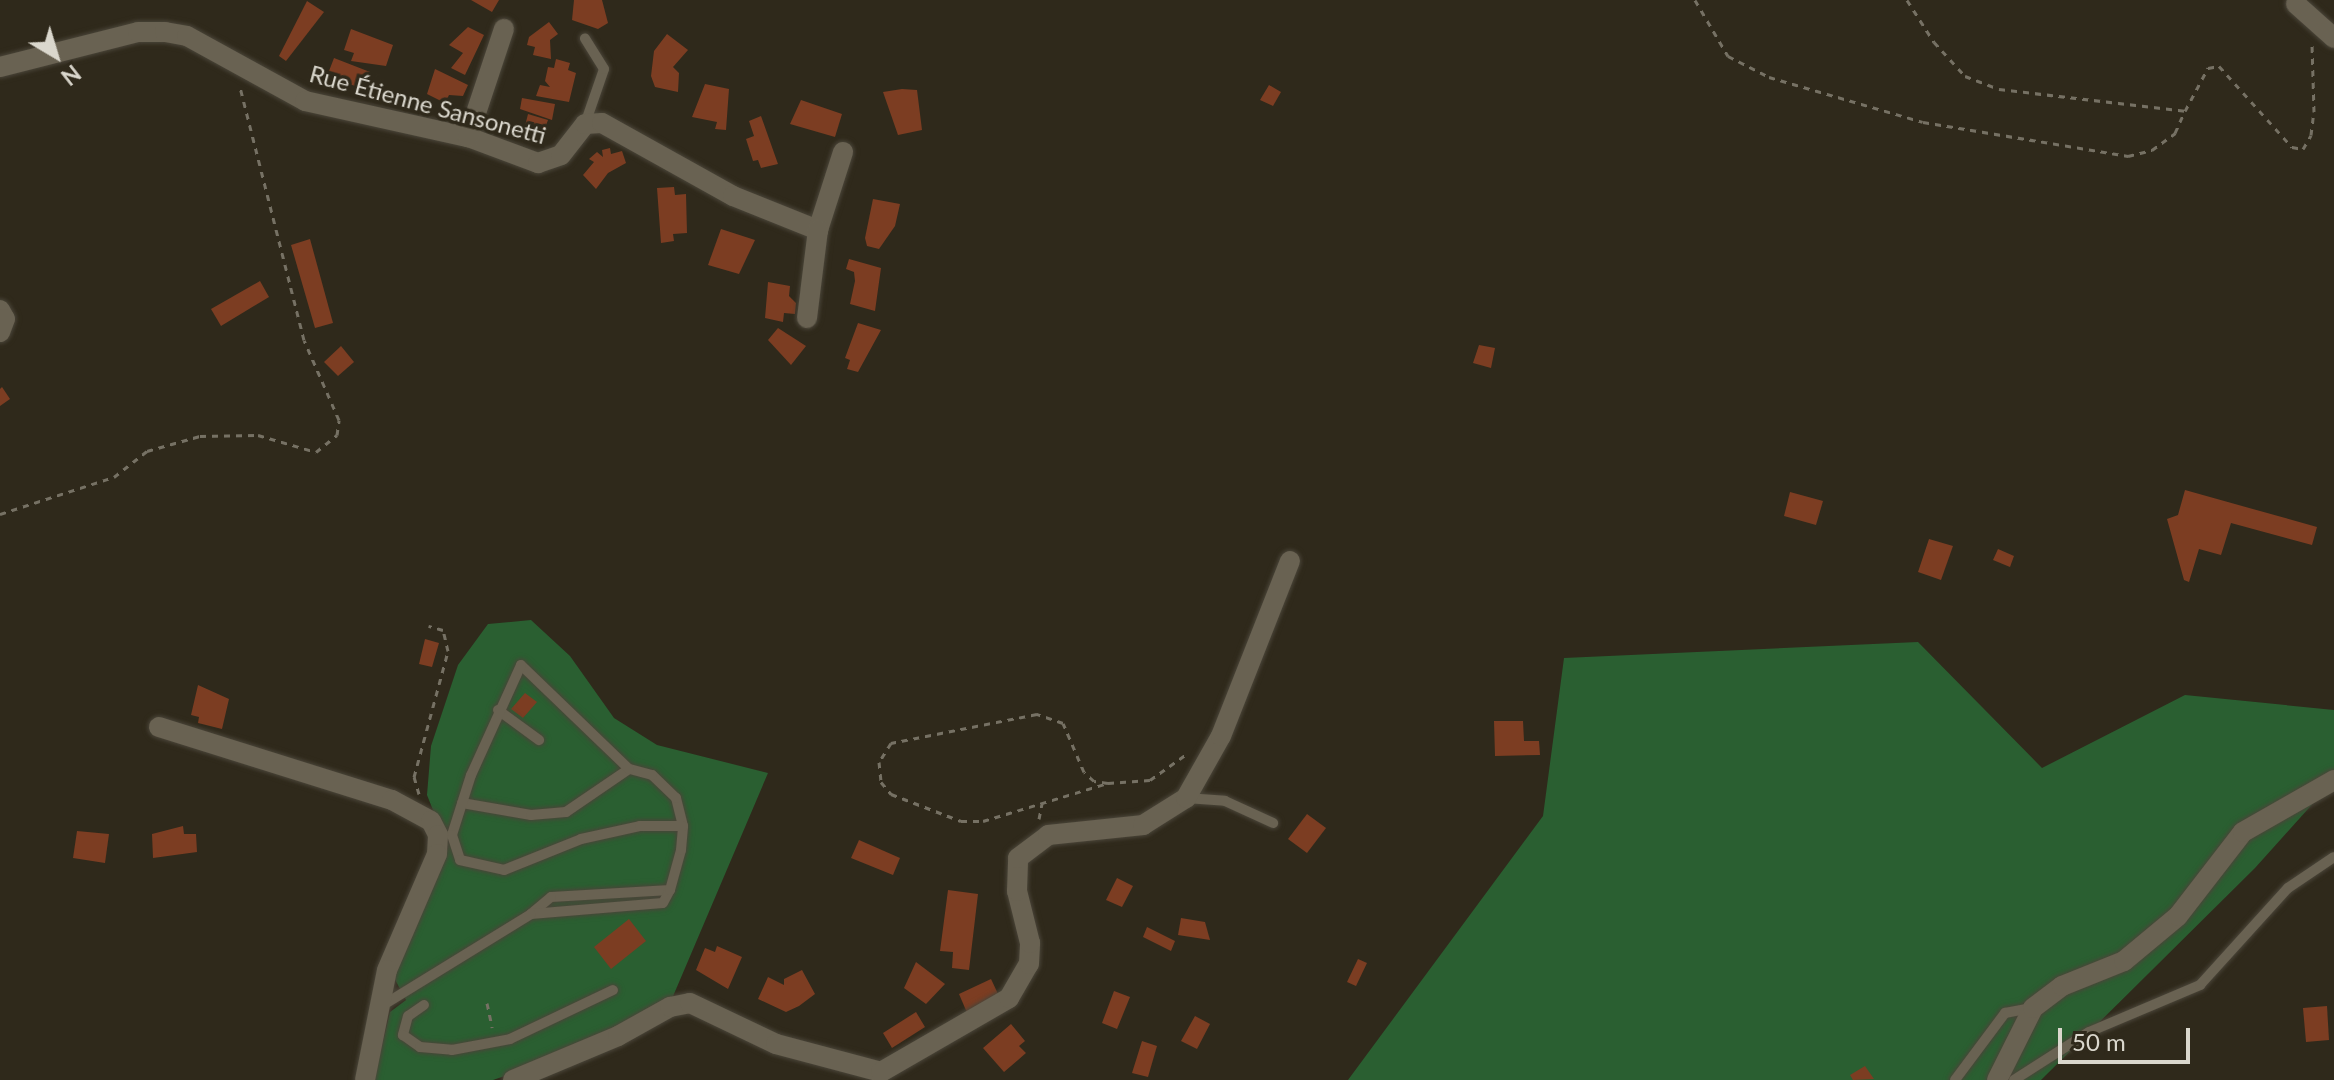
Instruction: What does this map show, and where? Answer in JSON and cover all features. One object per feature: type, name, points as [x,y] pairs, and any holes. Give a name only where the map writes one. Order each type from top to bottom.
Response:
[{"type":"street","points":[[2296,4],[2334,38]]},
{"type":"street","points":[[468,137],[504,29]]},
{"type":"street","name":"Rue Étienne Sansonetti","points":[[0,67],[138,32],[187,36],[305,101],[468,137],[538,163],[552,162],[585,124],[602,123],[733,196],[818,230]]},
{"type":"street","points":[[807,318],[818,230],[843,152]]},
{"type":"street","points":[[0,310],[5,319],[0,332]]},
{"type":"street","points":[[513,1080],[604,1043],[670,1007],[690,1003],[818,1057],[867,1072],[893,1069],[1009,998],[1021,984],[1030,943],[1016,881],[1024,851],[1064,832],[1143,825],[1186,798],[1221,736],[1290,561]]},
{"type":"street","points":[[159,727],[418,809],[438,835],[437,854],[387,970],[365,1080]]},
{"type":"street","points":[[1997,1080],[2033,1008],[2062,986],[2124,961],[2178,916],[2243,832],[2334,780]]},
{"type":"lane","points":[[585,38],[604,69],[585,124]]},
{"type":"lane","points":[[531,914],[663,903],[670,890],[683,826],[676,798],[652,775],[629,769],[521,665],[498,710],[462,803],[452,835],[460,860],[504,870],[581,839],[640,826],[683,826]]},
{"type":"lane","points":[[498,710],[539,740]]},
{"type":"lane","points":[[462,803],[531,815],[566,812],[629,769]]},
{"type":"lane","points":[[1186,798],[1225,801],[1273,823]]},
{"type":"lane","points":[[2014,1080],[2089,1032],[2200,985],[2288,888],[2334,857]]},
{"type":"lane","points":[[380,1007],[531,914],[551,897],[670,890]]},
{"type":"lane","points":[[424,1005],[402,1028],[410,1042],[452,1050],[496,1042],[574,1013],[613,990]]},
{"type":"lane","points":[[1955,1080],[2005,1013],[2033,1008]]},
{"type":"path","points":[[1695,0],[1728,56],[1769,77],[1923,122],[2128,156],[2152,150],[2175,133],[2208,68],[2219,66],[2292,147],[2303,149],[2311,135],[2314,112],[2312,45]]},
{"type":"path","points":[[1907,0],[1965,76],[1999,89],[2185,111]]},
{"type":"path","points":[[0,514],[114,477],[147,451],[200,436],[258,435],[316,452],[337,435],[339,420],[304,340],[233,63]]},
{"type":"path","points":[[418,809],[420,789],[414,777],[448,651],[443,630],[429,626]]},
{"type":"path","points":[[1108,783],[983,821],[961,821],[891,794],[881,782],[879,762],[891,743],[1037,714],[1063,723],[1084,772],[1094,781],[1150,780],[1172,769],[1194,747]]},
{"type":"path","points":[[487,1003],[496,1042]]},
{"type":"green space","points":[[531,620],[570,656],[614,718],[657,745],[768,773],[671,1001],[544,1063],[493,1080],[374,1080],[390,1012],[406,1000],[392,974],[448,848],[427,795],[431,746],[458,665],[488,624]]},
{"type":"green space","points":[[1918,642],[2042,768],[2185,695],[2334,710],[2334,780],[2255,868],[2041,1080],[1348,1080],[1543,816],[1564,658]]},
{"type":"building","points":[[471,0],[499,0],[492,12]]},
{"type":"building","points":[[574,0],[602,0],[608,23],[598,29],[572,20]]},
{"type":"building","points":[[307,1],[324,12],[286,61],[279,56]]},
{"type":"building","points":[[549,22],[558,34],[550,40],[551,59],[533,55],[535,47],[527,45],[529,37]]},
{"type":"building","points":[[468,27],[484,35],[465,75],[451,68],[463,53],[449,45]]},
{"type":"building","points":[[351,29],[393,45],[386,66],[351,61],[354,53],[344,50]]},
{"type":"building","points":[[667,34],[688,50],[673,67],[679,73],[678,92],[655,87],[651,76],[654,51]]},
{"type":"building","points":[[334,58],[370,72],[363,89],[336,79],[338,74],[329,71]]},
{"type":"building","points":[[556,59],[570,63],[568,70],[576,73],[569,102],[536,96],[540,85],[550,87],[545,81],[548,67],[554,68]]},
{"type":"building","points":[[435,69],[468,85],[463,96],[449,95],[445,103],[427,94]]},
{"type":"building","points":[[705,84],[729,89],[726,130],[715,129],[717,122],[692,117]]},
{"type":"building","points":[[1269,85],[1281,92],[1273,106],[1260,100]]},
{"type":"building","points":[[917,90],[922,130],[898,135],[883,92]]},
{"type":"building","points":[[522,98],[555,104],[552,120],[520,109]]},
{"type":"building","points":[[801,100],[842,114],[835,137],[790,124]]},
{"type":"building","points":[[528,114],[548,120],[539,145],[526,142],[523,134]]},
{"type":"building","points":[[761,116],[778,164],[761,168],[758,160],[753,161],[746,139],[754,136],[749,121]]},
{"type":"building","points":[[610,148],[611,154],[622,151],[626,163],[608,173],[596,189],[583,175],[594,162],[589,159],[597,152],[603,157],[602,150]]},
{"type":"building","points":[[674,187],[675,195],[686,194],[687,233],[673,234],[674,241],[661,243],[657,188]]},
{"type":"building","points":[[873,199],[900,204],[895,226],[879,249],[867,246],[865,238]]},
{"type":"building","points":[[721,229],[755,240],[739,274],[708,265]]},
{"type":"building","points":[[310,239],[333,323],[315,328],[291,245]]},
{"type":"building","points":[[849,259],[881,268],[875,311],[850,304],[855,281],[854,272],[846,269]]},
{"type":"building","points":[[260,281],[269,297],[221,326],[211,309]]},
{"type":"building","points":[[768,282],[790,286],[789,296],[796,303],[795,314],[784,313],[783,322],[765,318]]},
{"type":"building","points":[[858,323],[881,330],[858,372],[847,369],[850,360],[845,358]]},
{"type":"building","points":[[778,328],[806,346],[791,365],[768,340]]},
{"type":"building","points":[[1479,345],[1495,348],[1491,368],[1473,363]]},
{"type":"building","points":[[341,346],[354,362],[338,376],[324,362]]},
{"type":"building","points":[[2,387],[10,399],[0,406],[0,389]]},
{"type":"building","points":[[2185,490],[2317,527],[2312,545],[2231,523],[2221,555],[2199,549],[2189,582],[2184,580],[2167,519],[2178,515]]},
{"type":"building","points":[[1790,492],[1823,501],[1816,525],[1784,516]]},
{"type":"building","points":[[1929,539],[1953,546],[1941,580],[1918,572]]},
{"type":"building","points":[[1998,549],[2014,556],[2010,567],[1993,560]]},
{"type":"building","points":[[425,639],[439,643],[432,667],[419,664]]},
{"type":"building","points":[[198,685],[229,699],[222,729],[198,723],[199,717],[191,715]]},
{"type":"building","points":[[525,693],[537,702],[523,718],[511,709]]},
{"type":"building","points":[[1494,721],[1523,721],[1524,741],[1539,741],[1540,755],[1495,756]]},
{"type":"building","points":[[1307,814],[1326,828],[1307,853],[1288,839]]},
{"type":"building","points":[[183,826],[184,834],[196,834],[197,852],[153,858],[152,834]]},
{"type":"building","points":[[77,831],[109,834],[105,863],[73,858]]},
{"type":"building","points":[[859,840],[900,858],[893,875],[851,858]]},
{"type":"building","points":[[1117,878],[1133,886],[1122,907],[1106,900]]},
{"type":"building","points":[[948,890],[978,894],[969,970],[952,968],[953,952],[940,951]]},
{"type":"building","points":[[1181,918],[1205,922],[1210,940],[1178,935]]},
{"type":"building","points":[[629,919],[646,941],[611,969],[594,947]]},
{"type":"building","points":[[1147,927],[1175,941],[1171,951],[1143,937]]},
{"type":"building","points":[[717,946],[742,957],[728,989],[696,970],[705,948],[715,952]]},
{"type":"building","points":[[1358,959],[1367,963],[1356,986],[1347,982]]},
{"type":"building","points":[[916,962],[945,984],[926,1004],[904,988]]},
{"type":"building","points":[[802,970],[815,994],[799,1006],[786,1012],[758,999],[768,977],[784,985],[784,979]]},
{"type":"building","points":[[991,979],[999,996],[968,1015],[959,994]]},
{"type":"building","points":[[1114,991],[1130,997],[1117,1029],[1102,1023]]},
{"type":"building","points":[[2327,1006],[2329,1040],[2306,1042],[2303,1008]]},
{"type":"building","points":[[916,1012],[925,1027],[892,1048],[883,1033]]},
{"type":"building","points":[[1195,1016],[1210,1024],[1197,1049],[1181,1041]]},
{"type":"building","points":[[1011,1024],[1025,1041],[1019,1046],[1026,1053],[1004,1072],[983,1048]]},
{"type":"building","points":[[1142,1041],[1157,1046],[1148,1077],[1132,1073]]},
{"type":"building","points":[[1865,1066],[1874,1079],[1853,1080],[1850,1075]]}]
